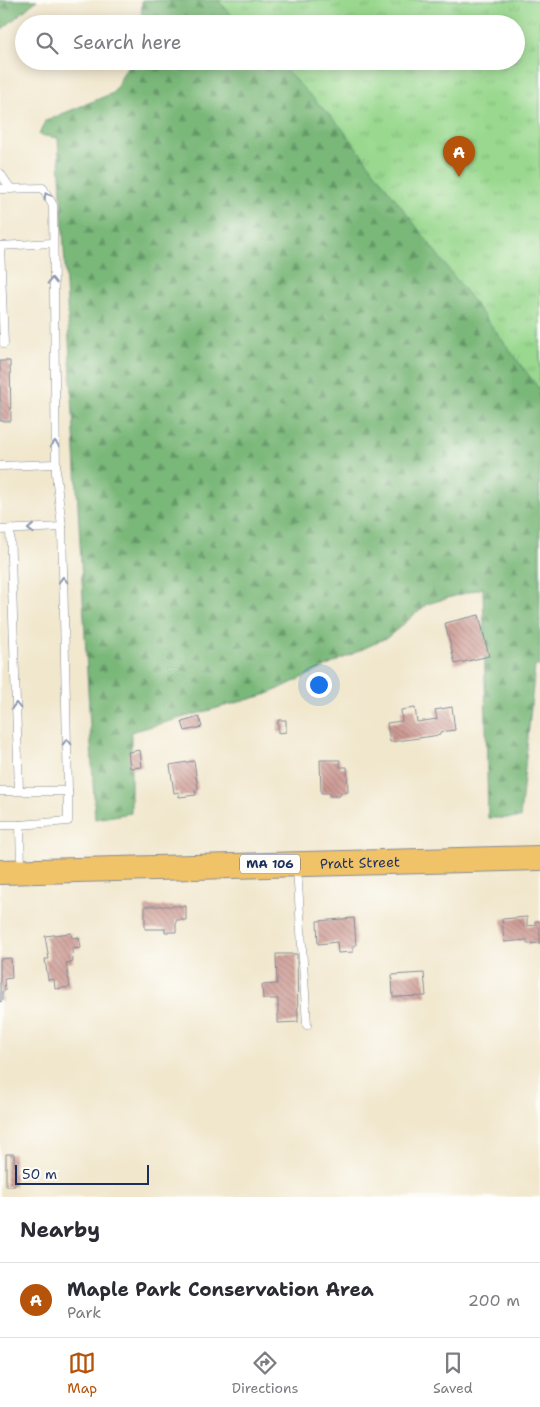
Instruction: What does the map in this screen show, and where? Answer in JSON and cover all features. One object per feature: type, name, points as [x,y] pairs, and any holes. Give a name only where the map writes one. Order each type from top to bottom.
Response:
[{"type":"main road","name":"Pratt Street","points":[[11,872],[540,858]]},
{"type":"lane","points":[[0,172],[11,188]]},
{"type":"lane","points":[[0,189],[43,188],[52,205],[56,464],[62,527],[68,791],[68,821],[20,825],[0,824]]},
{"type":"lane","points":[[4,344],[0,246],[52,243]]},
{"type":"lane","points":[[0,466],[56,464]]},
{"type":"lane","points":[[0,530],[62,527]]},
{"type":"lane","points":[[10,529],[19,790]]},
{"type":"lane","points":[[0,791],[68,791]]},
{"type":"lane","points":[[11,872],[20,825]]},
{"type":"lane","points":[[297,864],[307,1026]]},
{"type":"green space","points":[[0,0],[37,0],[19,15],[15,15],[15,18],[0,31]]},
{"type":"green space","points":[[142,0],[470,0],[480,15],[141,15]]},
{"type":"green space","points":[[218,0],[540,0],[540,390],[341,127],[286,70],[525,70],[525,15],[232,15]]},
{"type":"green space","points":[[540,54],[540,666],[535,666],[520,818],[488,818],[483,588],[427,604],[388,637],[268,694],[131,732],[131,813],[95,819],[58,138],[39,135],[45,121],[113,93],[125,70],[525,70],[525,58]]},
{"type":"building","points":[[0,361],[10,361],[11,421],[0,421]]},
{"type":"building","points":[[479,615],[489,656],[455,664],[445,623]]},
{"type":"building","points":[[452,707],[455,730],[440,732],[440,735],[390,742],[387,723],[402,721],[401,710],[415,708],[417,722],[437,719],[435,710]]},
{"type":"building","points":[[199,717],[202,727],[185,731],[182,722]]},
{"type":"building","points":[[278,720],[286,720],[286,732],[278,733]]},
{"type":"building","points":[[140,750],[142,767],[130,768],[128,752]]},
{"type":"building","points":[[320,760],[340,760],[340,767],[347,767],[348,792],[340,793],[340,796],[330,796],[330,793],[321,793]]},
{"type":"building","points":[[194,761],[198,789],[195,790],[196,795],[179,797],[179,792],[174,793],[170,765]]},
{"type":"building","points":[[145,906],[186,906],[186,920],[176,920],[176,932],[165,932],[165,929],[145,929]]},
{"type":"building","points":[[527,917],[527,926],[535,925],[535,921],[540,921],[540,943],[527,944],[527,940],[504,942],[502,919]]},
{"type":"building","points":[[354,918],[356,945],[353,946],[353,952],[338,953],[337,942],[318,944],[317,921]]},
{"type":"building","points":[[71,933],[72,938],[79,937],[81,948],[72,949],[73,962],[66,963],[70,987],[55,989],[54,979],[48,980],[45,959],[49,959],[45,936]]},
{"type":"building","points":[[276,954],[297,954],[298,1022],[278,1023],[278,999],[263,999],[262,985],[277,984]]},
{"type":"building","points":[[11,958],[12,978],[4,979],[5,991],[2,991],[2,1001],[0,1002],[0,959]]},
{"type":"building","points":[[424,973],[426,996],[393,997],[392,975]]},
{"type":"building","points":[[6,1154],[14,1154],[15,1186],[6,1186]]},
{"type":"place","name":"Maple Park Conservation Area","points":[[459,177]]}]
